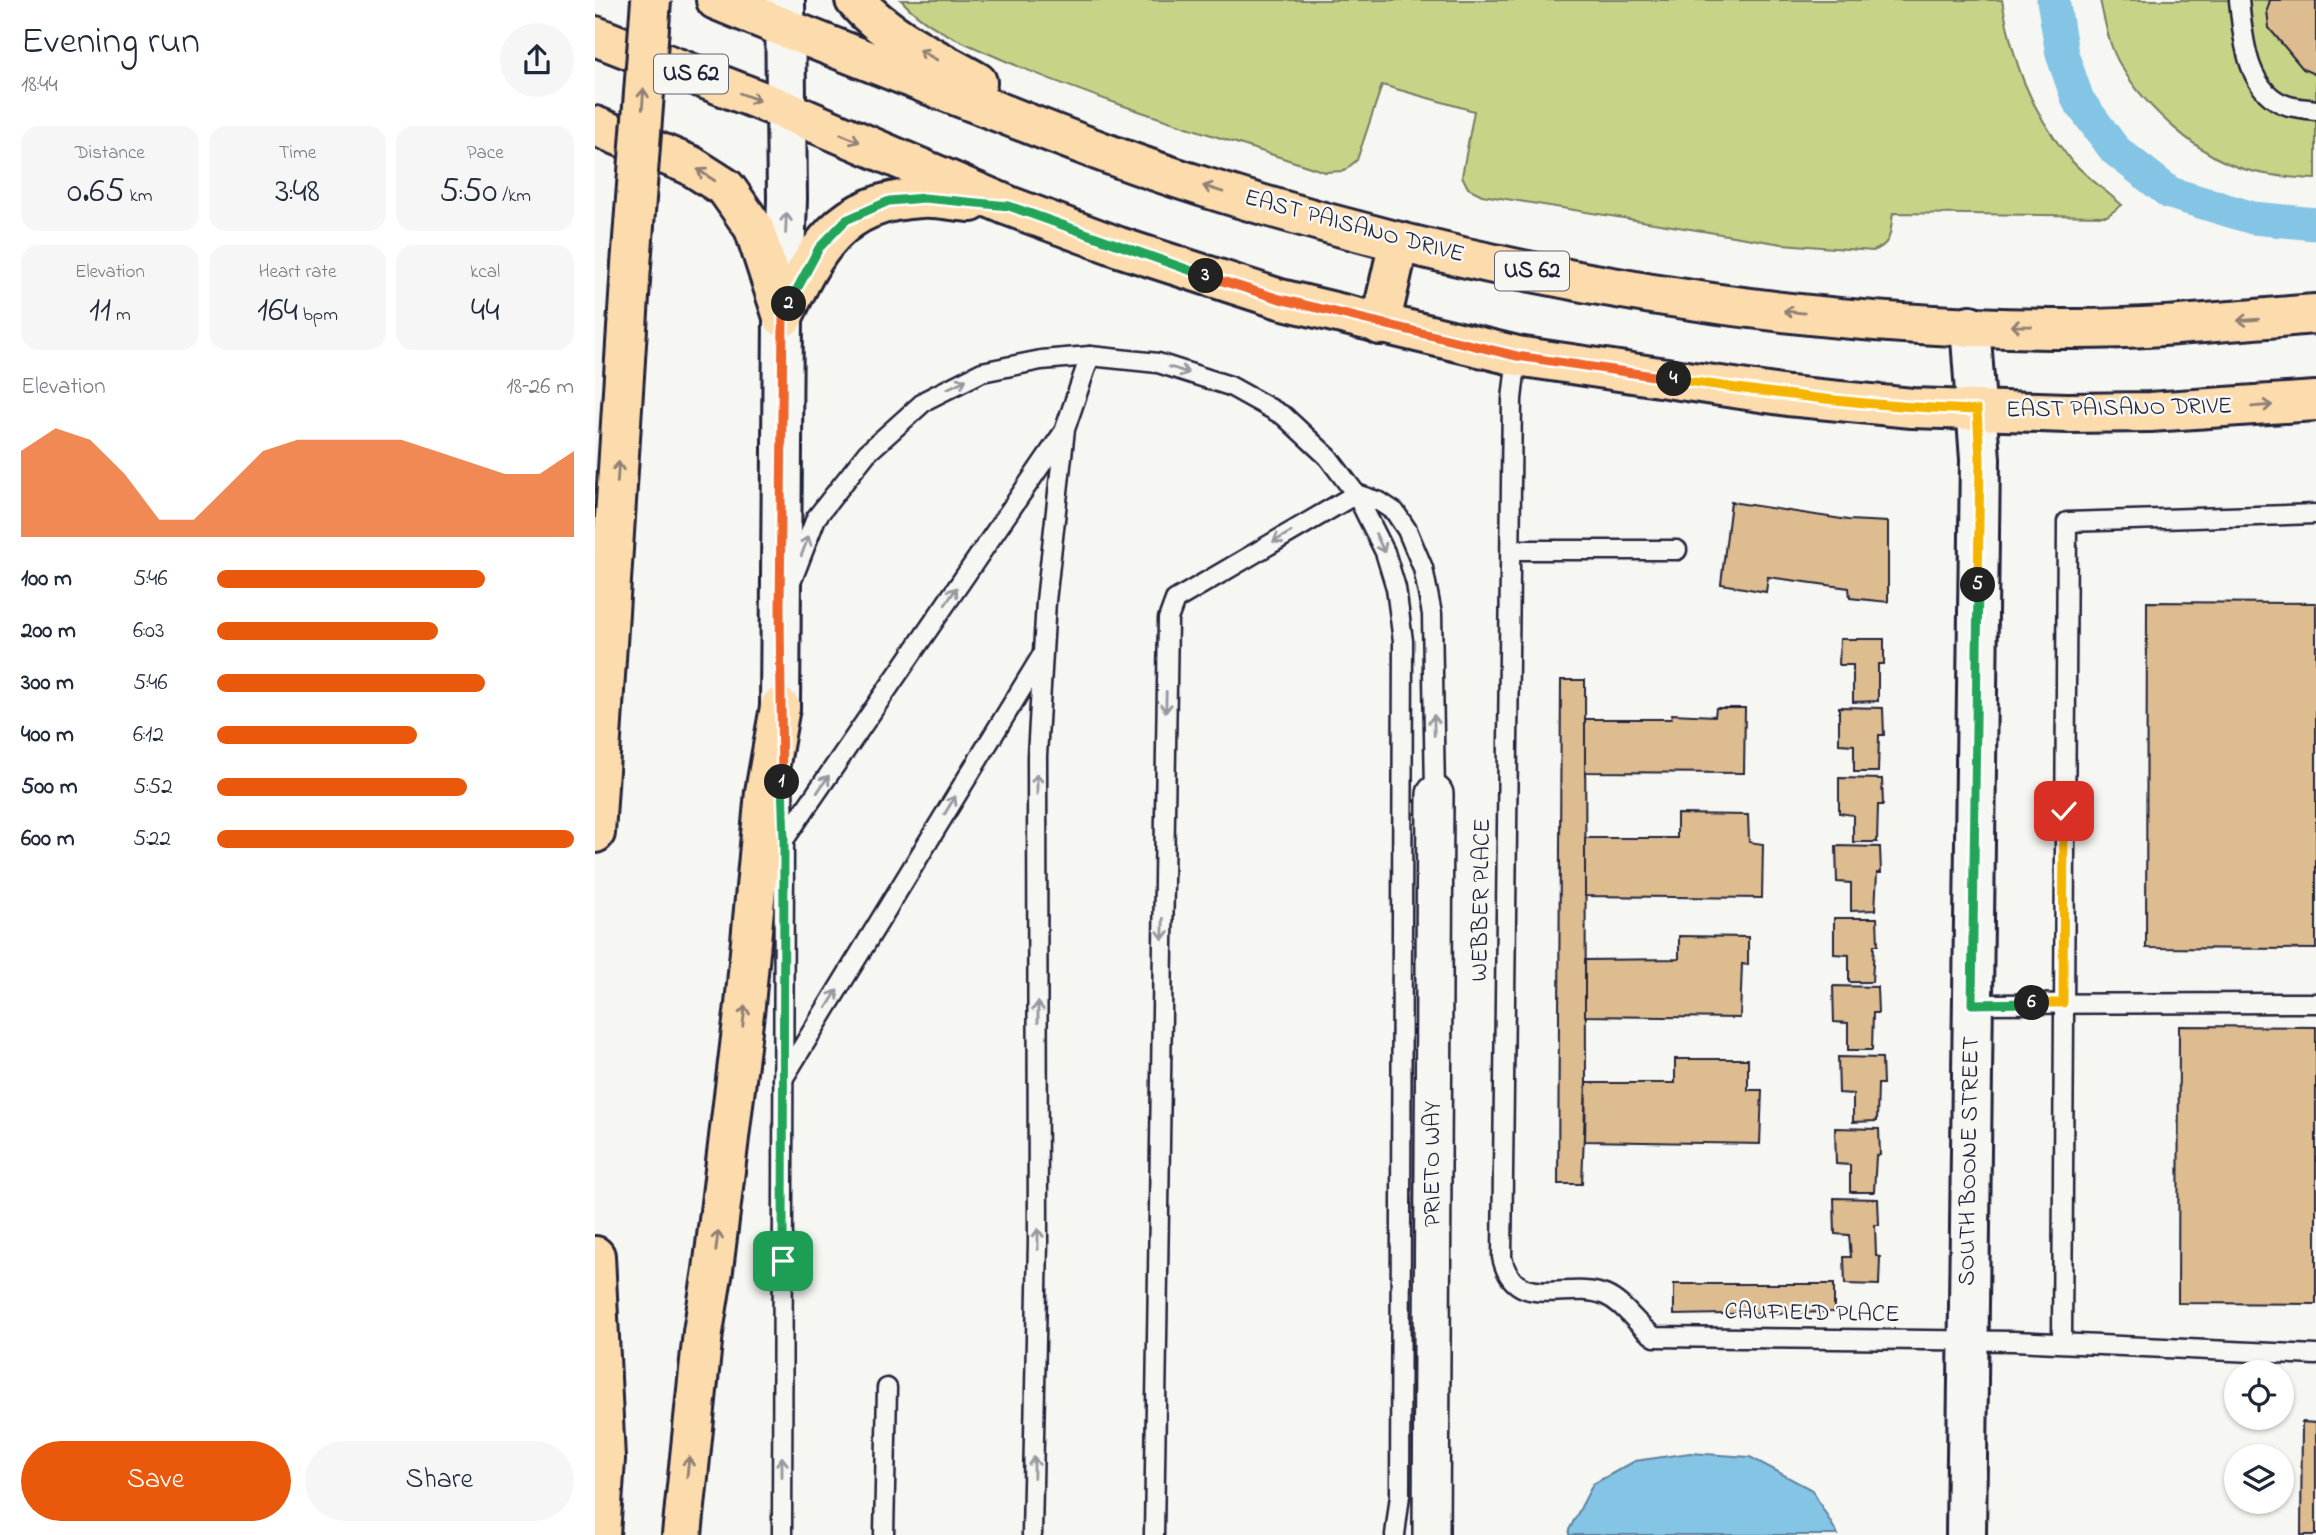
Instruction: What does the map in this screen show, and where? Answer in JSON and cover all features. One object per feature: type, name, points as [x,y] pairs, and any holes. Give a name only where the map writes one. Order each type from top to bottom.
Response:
[{"type":"main road","points":[[595,833],[631,265],[651,0]]},
{"type":"main road","name":"EAST PAISANO DRIVE","points":[[716,0],[785,14],[1047,131],[1199,185],[1399,242],[1516,268],[1646,293],[1871,320],[2076,329],[2316,314]]},
{"type":"main road","points":[[855,0],[862,9],[901,40],[1009,100],[1047,131]]},
{"type":"main road","name":"EAST PAISANO DRIVE","points":[[595,36],[787,111],[1009,206],[1200,274],[1280,299],[1380,325],[1517,356],[1788,396],[1912,408],[2150,412],[2316,401]]},
{"type":"main road","points":[[595,126],[690,165],[726,187],[754,228],[783,317]]},
{"type":"main road","points":[[783,317],[819,248],[846,220],[889,201],[924,198],[1009,206]]},
{"type":"main road","points":[[1380,325],[1399,242]]},
{"type":"main road","points":[[682,1535],[703,1332],[745,1005],[765,792],[780,707]]},
{"type":"main road","points":[[595,1256],[605,1459],[600,1535]]},
{"type":"street","points":[[780,707],[783,317],[787,199],[785,14]]},
{"type":"street","name":"SOUTH BOONE STREET","points":[[1966,1535],[1980,459],[1970,325]]},
{"type":"street","name":"PRIETO WAY","points":[[1431,1535],[1435,794]]},
{"type":"lane","points":[[2239,0],[2243,37],[2255,78],[2268,95],[2287,106],[2316,110]]},
{"type":"lane","points":[[780,610],[816,518],[867,453],[926,400],[982,372],[1041,360],[1090,355],[1158,363],[1230,386],[1284,416],[1328,457],[1356,494],[1385,552],[1396,588],[1403,641],[1400,1481],[1395,1535]]},
{"type":"lane","points":[[1032,1535],[1038,1241],[1037,756],[1046,601],[1065,429],[1090,355]]},
{"type":"lane","name":"WEBBER PLACE","points":[[1517,356],[1512,399],[1502,1257],[1505,1271],[1517,1285],[1531,1291],[1590,1292],[1604,1295],[1621,1306],[1645,1331],[1655,1337]]},
{"type":"lane","points":[[784,840],[1065,429]]},
{"type":"lane","points":[[1154,1535],[1168,619],[1175,600],[1356,494],[1380,502],[1395,512],[1407,530],[1423,568],[1431,614],[1435,794]]},
{"type":"lane","points":[[2062,1342],[2067,522],[2316,514]]},
{"type":"lane","points":[[1511,550],[1677,550]]},
{"type":"lane","points":[[783,1079],[1043,653]]},
{"type":"lane","points":[[780,707],[784,840],[782,1535]]},
{"type":"lane","points":[[1972,1004],[2316,1003]]},
{"type":"lane","name":"CAUFIELD PLACE","points":[[1655,1337],[2062,1342],[2316,1355]]},
{"type":"lane","points":[[884,1535],[887,1388]]},
{"type":"green space","points":[[901,0],[2002,0],[2017,64],[2043,121],[2069,158],[2122,205],[2107,216],[1893,213],[1887,241],[1873,251],[1782,244],[1482,195],[1468,188],[1462,176],[1474,111],[1382,85],[1357,160],[1344,171],[1325,172],[1121,105],[1041,75],[948,35],[923,20]]},
{"type":"green space","points":[[2100,0],[2316,0],[2316,179],[2264,174],[2229,164],[2175,129],[2144,98],[2121,66],[2110,43]]},
{"type":"water","points":[[1690,1453],[1750,1457],[1812,1490],[1838,1535],[1569,1535],[1569,1530],[1593,1484],[1635,1461]]},
{"type":"building","points":[[2270,0],[2316,0],[2316,75],[2303,69],[2269,28],[2267,10]]},
{"type":"building","points":[[1731,502],[1848,520],[1888,522],[1888,602],[1850,598],[1849,588],[1768,577],[1766,592],[1721,584]]},
{"type":"building","points":[[2147,602],[2316,603],[2316,949],[2146,948]]},
{"type":"building","points":[[1840,639],[1884,639],[1884,664],[1878,664],[1878,701],[1853,702],[1853,665],[1839,665]]},
{"type":"building","points":[[1561,680],[1585,680],[1586,1083],[1582,1184],[1558,1184]]},
{"type":"building","points":[[1839,707],[1883,708],[1884,735],[1879,735],[1878,772],[1854,772],[1854,745],[1839,744]]},
{"type":"building","points":[[1716,708],[1745,708],[1744,773],[1585,772],[1585,719],[1671,719],[1672,714],[1715,716]]},
{"type":"building","points":[[1839,778],[1882,779],[1883,805],[1878,805],[1877,842],[1853,842],[1853,815],[1839,813]]},
{"type":"building","points":[[1677,814],[1748,815],[1749,842],[1763,844],[1762,898],[1585,896],[1585,838],[1677,838]]},
{"type":"building","points":[[1836,846],[1880,847],[1881,873],[1877,873],[1875,910],[1851,911],[1851,883],[1837,882]]},
{"type":"building","points":[[1834,918],[1877,918],[1878,945],[1874,945],[1872,982],[1849,982],[1849,955],[1834,954]]},
{"type":"building","points":[[1679,936],[1748,937],[1748,965],[1742,964],[1740,1018],[1585,1016],[1585,960],[1679,959]]},
{"type":"building","points":[[1833,986],[1877,987],[1878,1013],[1873,1013],[1872,1050],[1848,1050],[1848,1023],[1834,1022]]},
{"type":"building","points":[[2179,1026],[2316,1027],[2316,1304],[2178,1303]]},
{"type":"building","points":[[1838,1057],[1882,1058],[1883,1084],[1878,1084],[1877,1121],[1853,1122],[1853,1094],[1839,1093]]},
{"type":"building","points":[[1675,1059],[1748,1059],[1748,1090],[1762,1090],[1760,1144],[1585,1141],[1586,1083],[1675,1083]]},
{"type":"building","points":[[1835,1128],[1879,1129],[1880,1155],[1876,1156],[1874,1192],[1850,1192],[1850,1165],[1836,1164]]},
{"type":"building","points":[[1834,1198],[1878,1199],[1879,1225],[1875,1225],[1876,1256],[1880,1257],[1879,1285],[1845,1284],[1844,1257],[1851,1257],[1849,1235],[1835,1234]]},
{"type":"building","points":[[1674,1284],[1834,1284],[1834,1312],[1674,1315]]},
{"type":"building","points":[[2302,1422],[2316,1423],[2316,1535],[2301,1535]]},
{"type":"waterway","points":[[2053,0],[2062,54],[2078,100],[2115,150],[2170,193],[2253,218],[2316,224]]},
{"type":"route","points":[[783,1261],[784,840],[780,707],[783,317],[819,248],[846,220],[889,201],[924,198],[1009,206],[1119,247],[1280,299],[1517,356],[1788,396],[1912,408],[1977,410],[1980,459],[1972,1004],[2063,1003],[2064,811]]}]
